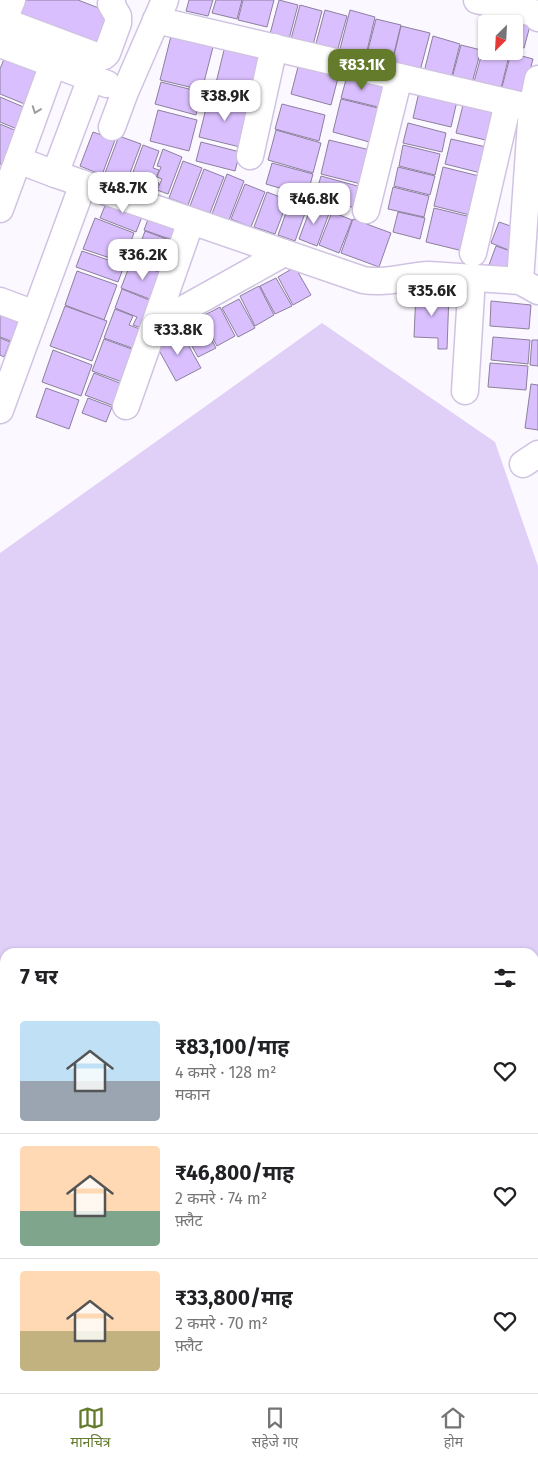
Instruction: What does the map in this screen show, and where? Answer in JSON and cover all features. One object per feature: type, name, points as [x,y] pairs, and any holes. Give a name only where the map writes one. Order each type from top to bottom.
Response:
[{"type":"street","points":[[477,0],[534,13],[538,18]]},
{"type":"street","points":[[4,23],[99,56],[104,56],[107,53],[118,23],[118,16],[108,1]]},
{"type":"street","points":[[112,126],[160,10],[274,47],[520,105]]},
{"type":"street","points":[[4,23],[53,64],[125,92]]},
{"type":"street","points":[[250,156],[274,47]]},
{"type":"street","points":[[0,209],[53,64]]},
{"type":"street","points":[[366,210],[399,77]]},
{"type":"street","points":[[55,174],[91,78]]},
{"type":"street","points":[[473,253],[520,105],[538,79]]},
{"type":"street","points":[[18,160],[363,280],[375,282],[429,274],[529,286],[520,105]]},
{"type":"street","points":[[0,410],[83,184]]},
{"type":"street","points":[[126,406],[191,221]]},
{"type":"street","points":[[155,325],[284,253]]},
{"type":"street","points":[[465,391],[472,278]]},
{"type":"street","points":[[0,301],[35,314]]},
{"type":"shaded area","points":[[322,323],[495,442],[538,566],[538,948],[0,948],[0,553]]},
{"type":"building","points":[[25,0],[78,0],[109,12],[94,50],[17,19]]},
{"type":"building","points":[[189,0],[213,0],[208,16],[186,11]]},
{"type":"building","points":[[216,0],[242,0],[237,19],[212,13]]},
{"type":"building","points":[[243,0],[274,0],[267,27],[238,20]]},
{"type":"building","points":[[279,0],[298,5],[289,39],[270,34]]},
{"type":"building","points":[[300,5],[322,11],[313,45],[291,39]]},
{"type":"building","points":[[325,10],[347,16],[337,52],[315,47]]},
{"type":"building","points":[[350,10],[375,17],[366,55],[340,49]]},
{"type":"building","points":[[376,19],[401,25],[392,61],[367,54]]},
{"type":"building","points":[[523,20],[531,22],[523,48]]},
{"type":"building","points":[[401,26],[430,33],[420,71],[392,64]]},
{"type":"building","points":[[172,32],[214,43],[202,90],[160,80]]},
{"type":"building","points":[[433,36],[460,44],[451,79],[424,72]]},
{"type":"building","points":[[461,45],[478,49],[478,60],[472,83],[452,78]]},
{"type":"building","points":[[225,46],[266,56],[255,97],[215,87]]},
{"type":"building","points":[[6,54],[42,69],[27,105],[0,94],[0,69]]},
{"type":"building","points":[[523,56],[533,59],[524,93],[502,87],[509,60],[523,60]]},
{"type":"building","points":[[480,60],[508,60],[500,92],[473,85]]},
{"type":"building","points":[[299,63],[339,74],[331,105],[291,94]]},
{"type":"building","points":[[347,76],[384,85],[378,107],[341,98]]},
{"type":"building","points":[[161,82],[201,92],[196,115],[155,104]]},
{"type":"building","points":[[419,92],[457,101],[451,127],[413,118]]},
{"type":"building","points":[[209,96],[250,106],[240,147],[199,137]]},
{"type":"building","points":[[0,97],[26,108],[17,129],[0,122]]},
{"type":"building","points":[[341,99],[382,109],[373,143],[333,132]]},
{"type":"building","points":[[282,104],[325,115],[319,141],[275,129]]},
{"type":"building","points":[[463,105],[497,113],[490,141],[456,133]]},
{"type":"building","points":[[158,110],[197,120],[189,151],[150,141]]},
{"type":"building","points":[[408,123],[446,133],[442,152],[403,143]]},
{"type":"building","points":[[0,124],[19,132],[5,166],[0,164]]},
{"type":"building","points":[[276,130],[321,143],[313,173],[268,160]]},
{"type":"building","points":[[93,132],[115,140],[102,175],[80,166]]},
{"type":"building","points":[[119,136],[141,144],[127,181],[105,173]]},
{"type":"building","points":[[451,139],[486,147],[481,173],[445,164]]},
{"type":"building","points":[[329,140],[370,150],[361,184],[321,174]]},
{"type":"building","points":[[201,142],[240,152],[235,171],[196,161]]},
{"type":"building","points":[[143,145],[159,151],[153,168],[159,170],[155,181],[159,183],[155,192],[129,183]]},
{"type":"building","points":[[403,145],[440,154],[435,175],[399,166]]},
{"type":"building","points":[[163,149],[182,157],[168,194],[157,190],[162,179],[157,177],[161,167],[157,166]]},
{"type":"building","points":[[183,161],[202,168],[188,205],[169,198]]},
{"type":"building","points":[[272,163],[313,174],[307,196],[266,184]]},
{"type":"building","points":[[398,167],[435,176],[430,195],[394,186]]},
{"type":"building","points":[[443,167],[479,176],[470,215],[434,206]]},
{"type":"building","points":[[204,169],[224,177],[210,213],[190,206]]},
{"type":"building","points":[[227,174],[244,181],[229,220],[212,214]]},
{"type":"building","points":[[321,176],[361,187],[355,208],[315,197]]},
{"type":"building","points":[[245,184],[265,192],[251,227],[231,219]]},
{"type":"building","points":[[393,187],[429,196],[424,217],[388,209]]},
{"type":"building","points":[[267,192],[288,200],[275,234],[254,227]]},
{"type":"building","points":[[109,196],[145,209],[136,232],[100,218]]},
{"type":"building","points":[[291,199],[308,205],[295,241],[278,235]]},
{"type":"building","points":[[312,204],[330,211],[317,246],[299,239]]},
{"type":"building","points":[[434,208],[471,217],[463,251],[426,242]]},
{"type":"building","points":[[332,212],[352,220],[339,253],[319,245]]},
{"type":"building","points":[[398,212],[425,218],[420,239],[393,232]]},
{"type":"building","points":[[150,214],[181,225],[175,241],[144,230]]},
{"type":"building","points":[[95,218],[134,233],[126,254],[113,250],[110,258],[83,249]]},
{"type":"building","points":[[353,219],[391,233],[379,267],[341,253]]},
{"type":"building","points":[[499,222],[519,229],[511,251],[491,243]]},
{"type":"building","points":[[145,231],[177,243],[169,265],[137,253]]},
{"type":"building","points":[[496,246],[519,254],[512,273],[489,265]]},
{"type":"building","points":[[82,251],[111,261],[114,253],[127,258],[118,282],[76,267]]},
{"type":"building","points":[[131,262],[165,274],[155,301],[121,288]]},
{"type":"building","points":[[295,267],[311,295],[293,305],[278,277]]},
{"type":"building","points":[[77,271],[117,285],[104,320],[65,305]]},
{"type":"building","points":[[276,278],[292,306],[275,314],[260,286]]},
{"type":"building","points":[[259,286],[274,315],[255,326],[240,296]]},
{"type":"building","points":[[122,289],[154,302],[144,329],[133,325],[137,317],[115,308]]},
{"type":"building","points":[[416,291],[449,293],[447,349],[438,349],[438,338],[414,337]]},
{"type":"building","points":[[239,299],[255,328],[238,337],[222,308]]},
{"type":"building","points":[[491,301],[531,305],[529,329],[490,326]]},
{"type":"building","points":[[65,306],[107,321],[92,361],[50,346]]},
{"type":"building","points":[[220,307],[235,336],[217,346],[201,317]]},
{"type":"building","points":[[115,309],[133,316],[129,325],[145,331],[138,350],[104,338]]},
{"type":"building","points":[[0,312],[19,320],[11,341],[0,337]]},
{"type":"building","points":[[200,318],[216,348],[198,357],[182,328]]},
{"type":"building","points":[[181,332],[201,368],[176,381],[156,345]]},
{"type":"building","points":[[493,337],[530,340],[528,364],[491,360]]},
{"type":"building","points":[[0,338],[10,342],[4,357],[0,355]]},
{"type":"building","points":[[104,339],[140,352],[128,384],[92,371]]},
{"type":"building","points":[[532,340],[538,340],[538,366],[530,365]]},
{"type":"building","points":[[53,350],[92,365],[81,396],[42,382]]},
{"type":"building","points":[[490,363],[528,366],[526,390],[488,387]]},
{"type":"building","points":[[94,373],[130,387],[122,409],[85,395]]},
{"type":"building","points":[[531,384],[538,385],[538,430],[525,428]]},
{"type":"building","points":[[46,388],[79,400],[69,429],[36,417]]},
{"type":"building","points":[[88,398],[112,407],[106,422],[82,413]]}]
